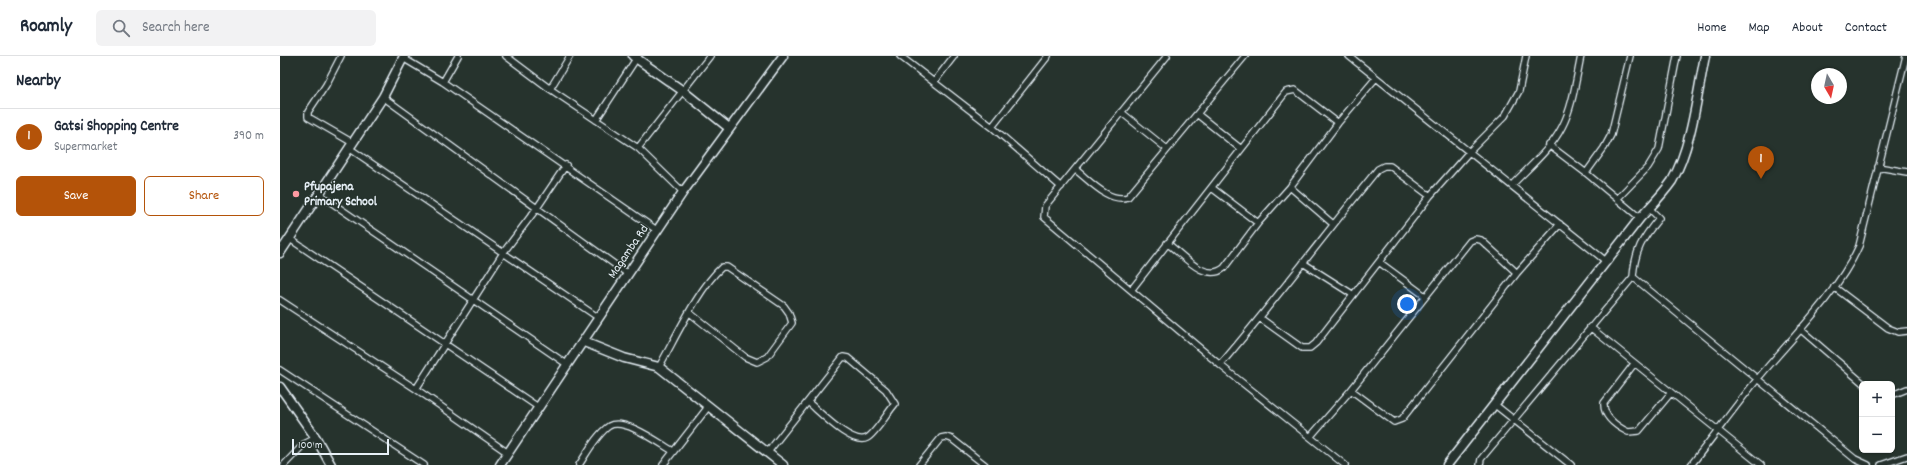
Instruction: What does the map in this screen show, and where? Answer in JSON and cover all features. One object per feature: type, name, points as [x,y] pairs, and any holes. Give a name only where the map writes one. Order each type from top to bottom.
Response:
[{"type":"street","points":[[340,56],[326,85],[308,112],[308,117],[599,318]]},
{"type":"street","points":[[443,82],[458,56]]},
{"type":"street","points":[[550,89],[570,56]]},
{"type":"street","points":[[638,148],[710,56]]},
{"type":"street","name":"Magamba Rd","points":[[500,465],[538,407],[584,342],[683,192],[783,56]]},
{"type":"street","points":[[900,56],[992,127],[1061,187]]},
{"type":"street","points":[[934,82],[954,56]]},
{"type":"street","points":[[992,127],[1048,56]]},
{"type":"street","points":[[1167,56],[1076,170],[1045,206],[1044,217],[1132,289],[1220,365],[1311,436],[1345,465]]},
{"type":"street","points":[[1076,170],[1110,196],[1121,199],[1128,197],[1245,56]]},
{"type":"street","points":[[1349,56],[1512,185],[1606,262]]},
{"type":"street","points":[[1260,318],[1302,348],[1310,348],[1316,343],[1352,294],[1430,196],[1469,152],[1505,116],[1519,91],[1526,56]]},
{"type":"street","points":[[1512,185],[1549,145],[1563,126],[1568,114],[1581,56]]},
{"type":"street","points":[[1586,173],[1604,148],[1611,135],[1630,56]]},
{"type":"street","points":[[1617,199],[1648,167],[1659,149],[1678,56]]},
{"type":"street","points":[[1447,465],[1640,218],[1671,182],[1679,167],[1688,139],[1705,56]]},
{"type":"street","points":[[1691,465],[1719,431],[1758,378],[1834,287],[1854,259],[1859,246],[1906,56]]},
{"type":"street","points":[[280,253],[383,97],[404,57],[566,165],[658,231]]},
{"type":"street","points":[[509,57],[550,89],[638,148],[683,192]]},
{"type":"street","points":[[596,120],[636,57],[683,91],[729,128]]},
{"type":"street","points":[[1167,243],[1204,272],[1212,274],[1218,273],[1224,268],[1258,223],[1290,187],[1338,123],[1376,78]]},
{"type":"street","points":[[1132,289],[1286,92],[1295,90],[1338,123]]},
{"type":"street","points":[[383,97],[628,274]]},
{"type":"street","points":[[1122,112],[1167,149]]},
{"type":"street","points":[[1197,114],[1241,149]]},
{"type":"street","points":[[1549,145],[1586,173],[1640,218]]},
{"type":"street","points":[[416,389],[444,343],[474,300],[503,253],[537,208],[566,165]]},
{"type":"street","points":[[1220,365],[1260,318],[1378,169],[1384,166],[1390,166],[1430,196]]},
{"type":"street","points":[[1878,167],[1907,172]]},
{"type":"street","points":[[1290,187],[1333,224]]},
{"type":"street","points":[[1212,188],[1258,223]]},
{"type":"street","points":[[319,194],[568,365]]},
{"type":"street","points":[[1480,465],[1481,459],[1633,277],[1636,252],[1642,240],[1659,218],[1649,208]]},
{"type":"street","points":[[1351,390],[1394,422],[1402,419],[1517,273],[1560,224]]},
{"type":"street","points":[[290,239],[538,407]]},
{"type":"street","points":[[1311,436],[1351,390],[1470,241],[1475,239],[1481,240],[1517,273]]},
{"type":"street","points":[[1379,262],[1425,296]]},
{"type":"street","points":[[1303,263],[1352,294]]},
{"type":"street","points":[[659,367],[690,313],[714,274],[722,267],[727,267],[784,306],[789,313],[792,323],[767,357],[757,362],[745,357],[690,313]]},
{"type":"street","points":[[1633,277],[1855,459],[1868,465]]},
{"type":"street","points":[[1834,287],[1888,328],[1898,332],[1907,331]]},
{"type":"street","points":[[280,300],[416,389],[508,453]]},
{"type":"street","points":[[1590,327],[1670,394],[1761,465]]},
{"type":"street","points":[[1800,329],[1861,381]]},
{"type":"street","points":[[584,342],[624,358],[659,367],[783,465]]},
{"type":"street","points":[[768,452],[843,357],[848,358],[886,390],[895,404],[868,438],[860,440],[850,437],[808,402]]},
{"type":"street","points":[[1634,364],[1604,403],[1603,409],[1609,418],[1628,432],[1639,431],[1670,394]]},
{"type":"street","points":[[280,370],[424,465]]},
{"type":"street","points":[[1895,394],[1907,389]]},
{"type":"street","points":[[281,392],[316,438],[331,465]]},
{"type":"street","points":[[1494,404],[1571,465]]},
{"type":"street","points":[[662,465],[708,407]]},
{"type":"street","points":[[579,465],[602,434],[614,424],[624,424],[673,451]]},
{"type":"street","points":[[919,465],[941,438],[946,437],[952,439],[985,465]]},
{"type":"street","points":[[284,465],[304,444],[316,438]]},
{"type":"street","points":[[1881,465],[1907,456]]},
{"type":"place","name":"Gatsi Shopping Centre","points":[[1761,179]]},
{"type":"place","name":"Pfupajena Primary School","points":[[296,194]]}]
